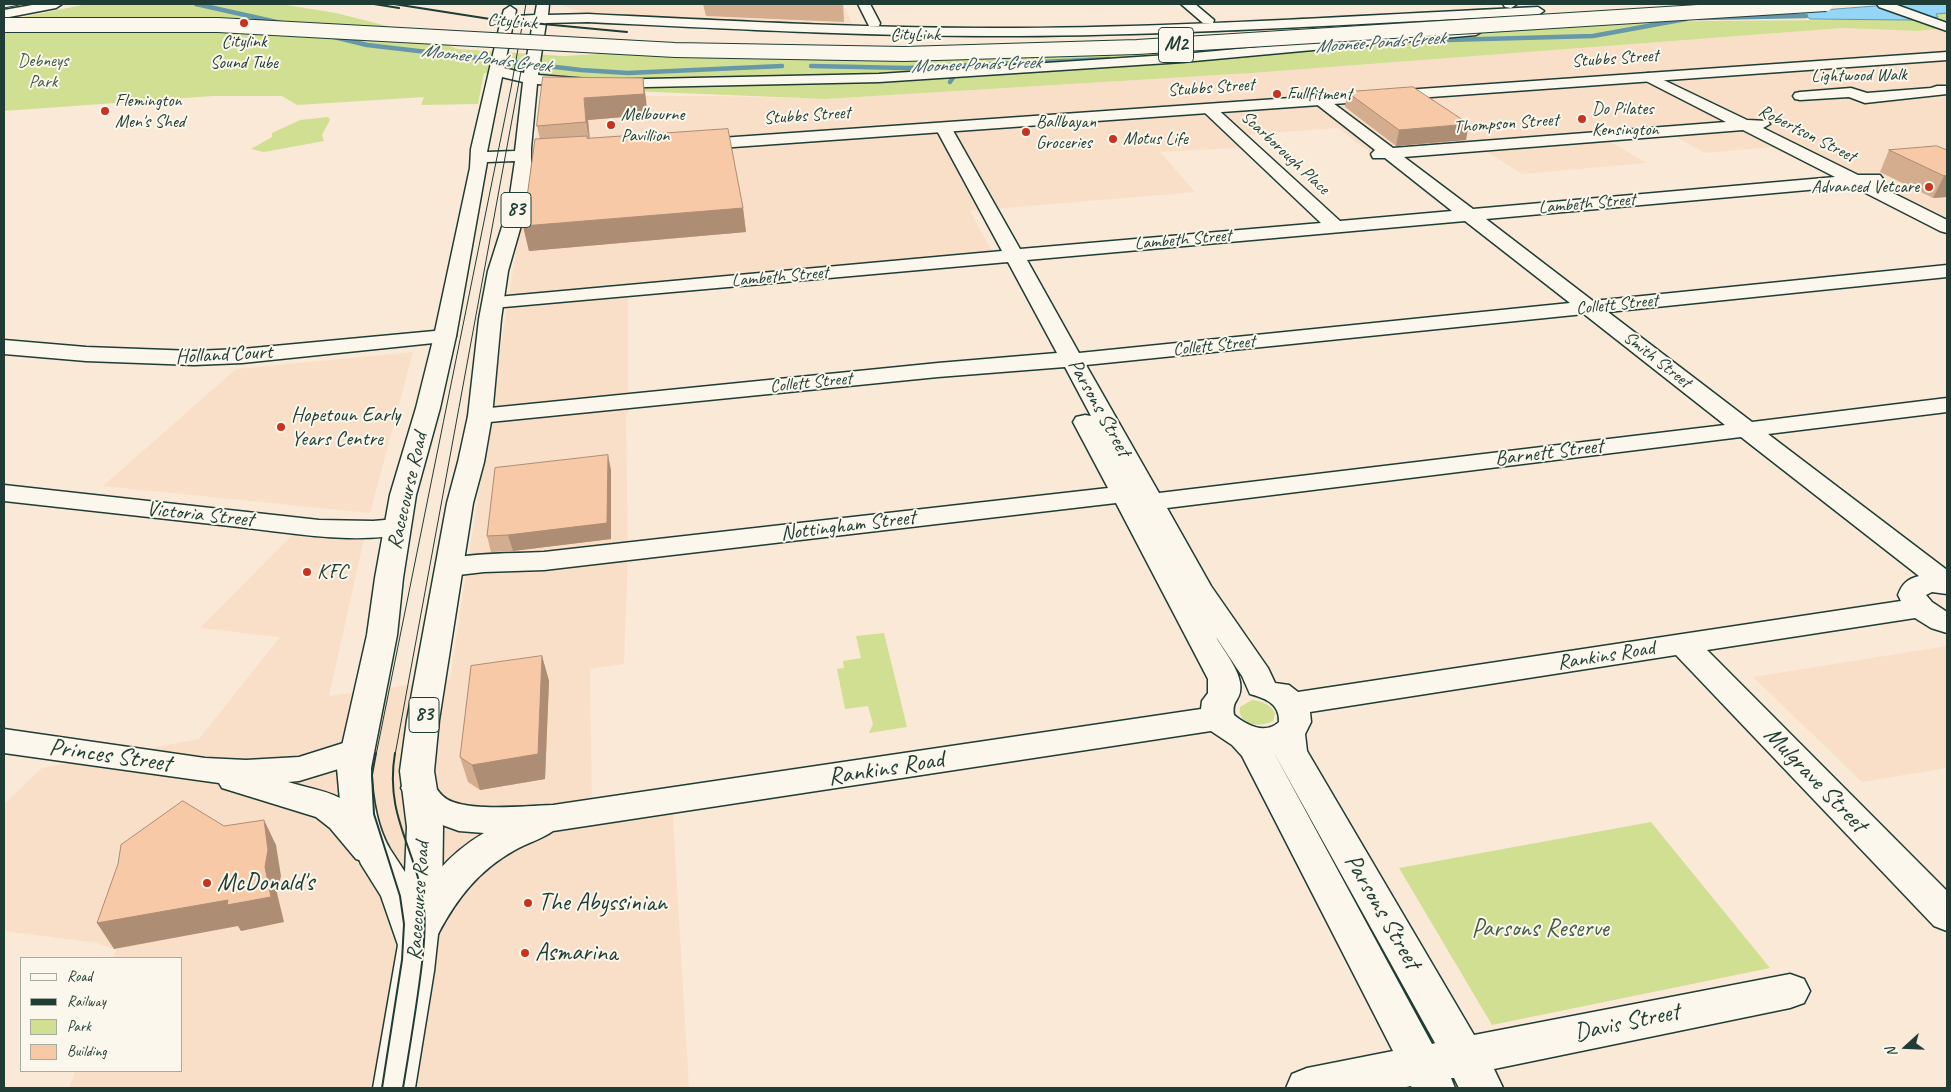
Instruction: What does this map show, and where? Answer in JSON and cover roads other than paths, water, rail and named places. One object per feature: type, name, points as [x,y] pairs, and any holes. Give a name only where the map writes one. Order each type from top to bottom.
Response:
[{"type":"main road","points":[[4,15],[56,4]]},
{"type":"main road","name":"Racecourse Road","points":[[414,971],[413,938],[410,919],[394,884],[378,860],[366,835],[359,814],[354,784],[356,751],[382,636],[403,495],[428,408],[444,336],[463,248],[478,157],[512,4]]},
{"type":"main road","points":[[544,4],[556,11],[592,19]]},
{"type":"main road","name":"Racecourse Road","points":[[394,1088],[414,971],[423,898],[425,827],[418,788],[417,770],[422,728],[460,503],[471,462],[480,416],[498,271],[531,156],[528,101],[530,78],[544,4]]},
{"type":"main road","points":[[864,4],[874,23]]},
{"type":"main road","points":[[1187,4],[1208,20]]},
{"type":"main road","name":"CityLink","points":[[4,15],[230,17],[644,39],[804,43],[951,42],[1131,36],[1538,11],[1826,4]]},
{"type":"main road","points":[[1883,4],[1943,25]]},
{"type":"main road","points":[[528,101],[540,92],[569,85],[879,78],[1056,68],[1193,58],[1658,9]]},
{"type":"main road","name":"CityLink","points":[[4,25],[218,25],[675,50],[904,54],[1147,46],[1658,9]]},
{"type":"main road","points":[[508,20],[592,19],[838,30],[1019,32],[1538,11]]},
{"type":"main road","name":"Stubbs Street","points":[[676,146],[1947,56]]},
{"type":"main road","points":[[496,70],[569,85]]},
{"type":"main road","name":"Robertson Street","points":[[1656,76],[1762,124],[1947,216]]},
{"type":"main road","name":"Robertson Street","points":[[1656,76],[1745,126],[1947,227]]},
{"type":"main road","name":"Lightwood Walk","points":[[1800,96],[1851,92],[1865,98],[1947,90]]},
{"type":"main road","name":"Smith Street","points":[[1312,101],[1735,430],[1947,584]]},
{"type":"main road","name":"Scarborough Place","points":[[1208,108],[1336,227]]},
{"type":"main road","name":"Thompson Street","points":[[1380,154],[1762,124]]},
{"type":"main road","name":"Parsons Street","points":[[933,128],[1062,360],[1151,502],[1198,587],[1257,675],[1261,686]]},
{"type":"main road","points":[[478,157],[531,156]]},
{"type":"main road","name":"Lambeth Street","points":[[450,305],[1874,179]]},
{"type":"main road","name":"Collett Street","points":[[480,416],[1062,360],[1947,271]]},
{"type":"main road","name":"Holland Court","points":[[4,347],[86,354],[194,358],[242,356],[444,336]]},
{"type":"main road","name":"Parsons Street","points":[[1062,360],[1124,495],[1224,679],[1229,716],[1255,749],[1428,1076]]},
{"type":"main road","name":"Barnett Street","points":[[1151,502],[1947,405]]},
{"type":"main road","name":"Smith Street","points":[[1735,430],[1920,596],[1930,615],[1947,623]]},
{"type":"main road","name":"Victoria Street","points":[[4,492],[320,528],[397,527]]},
{"type":"main road","name":"Nottingham Street","points":[[448,573],[483,575],[544,561],[1101,496],[1124,495],[1151,502]]},
{"type":"main road","name":"Rankins Road","points":[[1290,718],[1683,644],[1920,596],[1929,583],[1947,584]]},
{"type":"main road","name":"Mulgrave Street","points":[[1683,644],[1947,915]]},
{"type":"main road","points":[[1240,686],[1261,686],[1279,693],[1290,718],[1268,740],[1229,716],[1240,686]]},
{"type":"main road","name":"Rankins Road","points":[[418,788],[430,805],[446,814],[481,819],[553,818],[1229,716]]},
{"type":"main road","name":"Parsons Street","points":[[1290,718],[1290,750],[1473,1072]]},
{"type":"main road","name":"Princes Street","points":[[4,741],[217,771],[268,772],[299,769],[356,751]]},
{"type":"main road","name":"Princes Street","points":[[217,771],[238,781],[328,807],[342,818],[378,860]]},
{"type":"main road","name":"Rankins Road","points":[[414,971],[422,929],[444,888],[455,874],[497,842],[553,818]]},
{"type":"main road","name":"Davis Street","points":[[1306,1088],[1473,1072],[1790,991]]},
{"type":"water","points":[[1901,4],[1947,4],[1947,13],[1936,14],[1938,17],[1911,20],[1810,19],[1801,12]]},
{"type":"waterway","name":"Moonee Ponds Creek","points":[[196,4],[281,23]]},
{"type":"waterway","name":"Moonee Ponds Creek","points":[[1699,18],[1806,16]]},
{"type":"waterway","name":"Moonee Ponds Creek","points":[[1411,41],[1593,36],[1686,19]]},
{"type":"waterway","name":"Moonee Ponds Creek","points":[[330,36],[367,45],[581,70],[628,73],[782,66]]},
{"type":"waterway","name":"Moonee Ponds Creek","points":[[811,66],[907,68],[1109,59]]},
{"type":"waterway","points":[[950,82],[959,68]]},
{"type":"tram line","points":[[4,8],[24,4]]},
{"type":"tram line","points":[[376,755],[511,88],[526,4]]},
{"type":"tram line","points":[[395,755],[523,60]]},
{"type":"tram line","points":[[376,753],[372,775],[374,814],[400,896],[404,924],[402,960],[382,1088]]},
{"type":"tram line","points":[[395,753],[394,796],[403,833],[421,888],[425,923],[420,979],[403,1088]]},
{"type":"railway","points":[[374,4],[399,8]]},
{"type":"railway","points":[[394,4],[490,19],[627,32]]},
{"type":"place","name":"Citylink Sound Tube","points":[[244,23]]},
{"type":"place","name":"Fullfitment","points":[[1277,94]]},
{"type":"place","name":"Flemington Men's Shed","points":[[105,111]]},
{"type":"place","name":"Do Pilates Kensington","points":[[1582,119]]},
{"type":"place","name":"Melbourne Pavillion","points":[[611,125]]},
{"type":"place","name":"Ballbayan Groceries","points":[[1026,132]]},
{"type":"place","name":"Motus Life","points":[[1113,139]]},
{"type":"place","name":"Advanced Vetcare","points":[[1929,187]]},
{"type":"place","name":"Hopetoun Early Years Centre","points":[[281,427]]},
{"type":"place","name":"KFC","points":[[307,572]]},
{"type":"place","name":"McDonald's","points":[[207,883]]},
{"type":"place","name":"The Abyssinian","points":[[528,903]]},
{"type":"place","name":"Asmarina","points":[[525,953]]},
{"type":"park label","name":"Debneys Park","points":[[43,71]]},
{"type":"park label","name":"Parsons Reserve","points":[[1540,929]]}]
